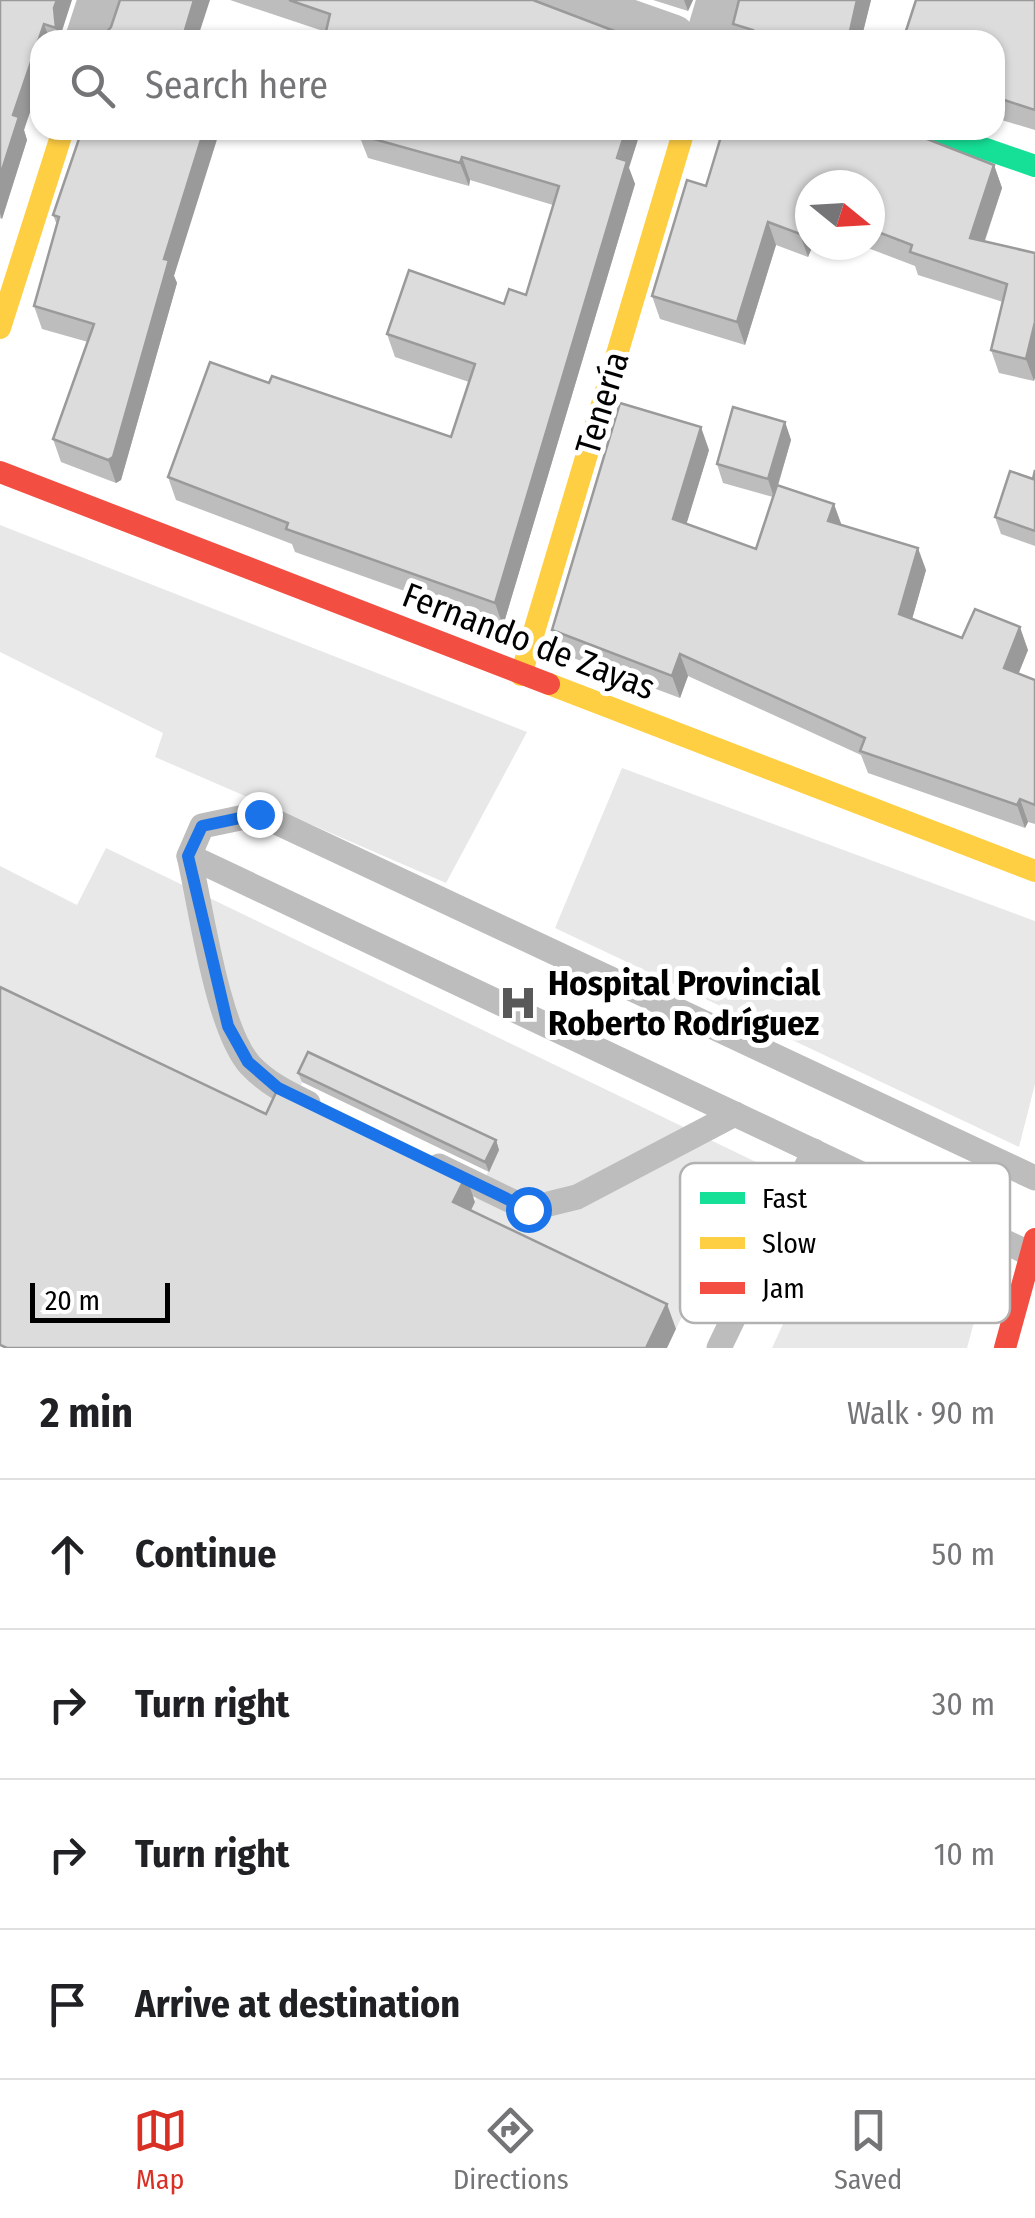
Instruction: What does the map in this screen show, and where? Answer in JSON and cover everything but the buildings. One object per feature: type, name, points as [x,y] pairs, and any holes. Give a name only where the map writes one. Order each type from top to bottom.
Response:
[{"type":"street","points":[[94,30],[104,0]]},
{"type":"street","points":[[557,0],[642,30]]},
{"type":"street","points":[[714,30],[723,0]]},
{"type":"street","points":[[0,328],[59,140]]},
{"type":"street","name":"Tenería","points":[[520,675],[681,140]]},
{"type":"street","points":[[960,140],[1035,166]]},
{"type":"street","name":"Fernando de Zayas","points":[[0,472],[1035,871]]},
{"type":"street","points":[[1006,1348],[1034,1250]]},
{"type":"lane","points":[[326,1112],[278,1088],[241,1050],[228,1026],[188,856],[202,826],[259,814],[1003,1163]]},
{"type":"lane","points":[[188,856],[841,1163]]},
{"type":"lane","points":[[414,1154],[528,1209],[577,1197],[734,1114]]},
{"type":"lane","points":[[808,1163],[814,1151]]},
{"type":"lane","points":[[1010,1166],[1035,1178]]},
{"type":"lane","points":[[1010,1239],[1034,1250]]},
{"type":"lane","points":[[720,1348],[732,1323]]},
{"type":"shaded area","points":[[0,525],[527,732],[446,883],[155,757],[163,733],[0,652]]},
{"type":"shaded area","points":[[622,768],[1035,921],[1035,1084],[1019,1147],[555,928]]},
{"type":"shaded area","points":[[106,848],[756,1162],[680,1163],[680,1321],[676,1329],[463,1227],[498,1150],[312,1062],[275,1139],[0,1008],[0,866],[77,905]]},
{"type":"shaded area","points":[[784,1323],[974,1323],[967,1348],[772,1348]]},
{"type":"traffic: fast","points":[[960,140],[1035,166]]},
{"type":"traffic: slow","points":[[0,328],[60,140]]},
{"type":"traffic: slow","points":[[521,675],[681,140]]},
{"type":"traffic: slow","points":[[549,684],[1035,871]]},
{"type":"traffic: jam","points":[[0,472],[549,684]]},
{"type":"traffic: jam","points":[[1005,1348],[1035,1239]]},
{"type":"place","name":"Hospital Provincial Roberto Rodríguez","points":[[518,1003]]},
{"type":"route","points":[[259,814],[202,826],[188,856],[228,1026],[248,1062],[278,1088],[528,1209]]}]
